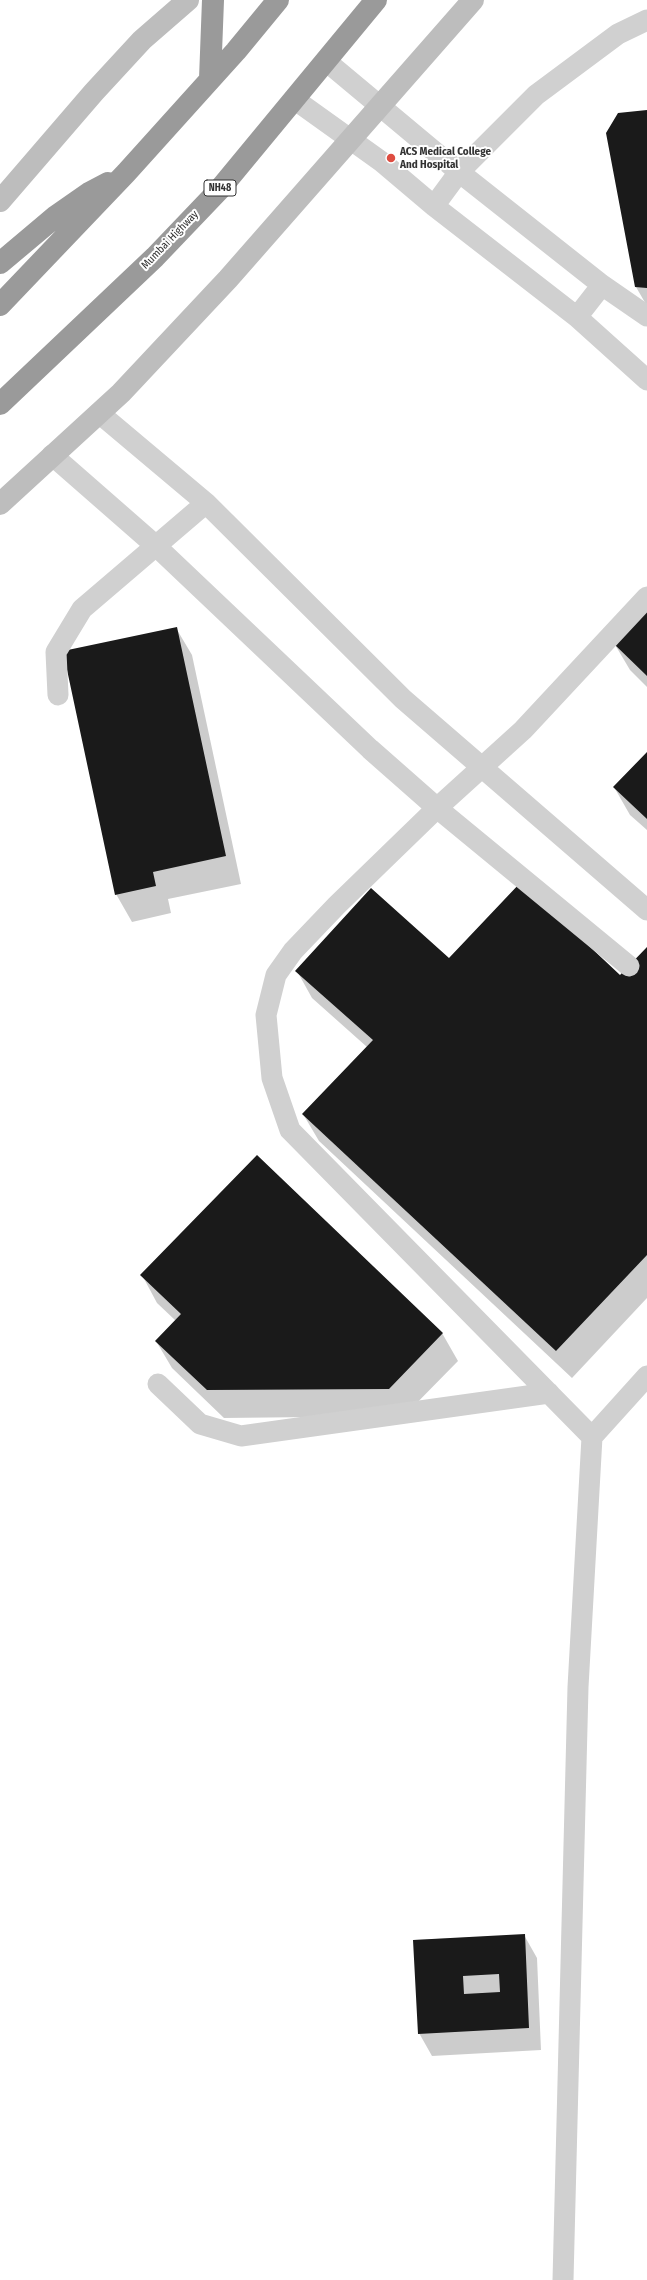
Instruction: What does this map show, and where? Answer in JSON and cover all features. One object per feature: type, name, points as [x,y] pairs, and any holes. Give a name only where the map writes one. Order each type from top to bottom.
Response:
[{"type":"highway","points":[[210,79],[213,0]]},
{"type":"highway","points":[[1,305],[126,174],[236,51],[278,0]]},
{"type":"highway","name":"Mumbai Highway","points":[[0,404],[155,257],[219,190],[376,0]]},
{"type":"highway","points":[[0,263],[56,216],[89,193],[126,174]]},
{"type":"street","points":[[0,201],[105,80],[142,40],[188,0]]},
{"type":"street","points":[[0,504],[121,393],[228,279],[351,139],[379,104],[473,0]]},
{"type":"lane","points":[[434,206],[459,172],[536,95],[618,34],[647,20]]},
{"type":"lane","points":[[326,61],[459,172],[602,285],[647,316]]},
{"type":"lane","points":[[294,99],[382,162],[434,206],[577,316],[647,380]]},
{"type":"lane","points":[[577,316],[602,285]]},
{"type":"lane","points":[[99,413],[206,503],[403,699],[647,910]]},
{"type":"lane","points":[[52,455],[156,546],[370,749],[437,808],[629,966]]},
{"type":"lane","points":[[58,695],[56,652],[82,609],[206,503]]},
{"type":"lane","points":[[592,1437],[290,1130],[272,1078],[266,1015],[276,975],[293,951],[337,905],[437,808],[482,766],[524,730],[647,597]]},
{"type":"lane","points":[[564,2280],[578,1687],[592,1437],[647,1376]]},
{"type":"lane","points":[[158,1384],[200,1424],[241,1436],[549,1392]]},
{"type":"building","points":[[647,110],[647,288],[635,287],[606,133],[618,113]]},
{"type":"building","points":[[647,609],[647,676],[613,643]]},
{"type":"building","points":[[177,627],[226,856],[153,872],[156,886],[115,895],[63,651]]},
{"type":"building","points":[[647,752],[647,819],[613,787]]},
{"type":"building","points":[[521,882],[620,975],[647,947],[647,1255],[556,1351],[302,1114],[373,1040],[295,971],[371,888],[449,958]]},
{"type":"building","points":[[257,1155],[443,1333],[389,1389],[207,1390],[155,1341],[181,1314],[140,1275]]},
{"type":"building","points":[[525,1934],[529,2028],[418,2034],[413,1940]],"holes":[[[499,1974],[500,1992],[464,1994],[463,1976]]]},
{"type":"place","name":"ACS Medical College And Hospital","points":[[391,158]]}]
